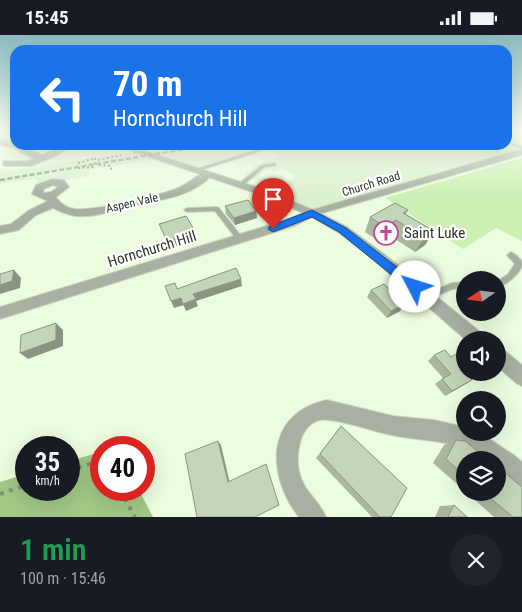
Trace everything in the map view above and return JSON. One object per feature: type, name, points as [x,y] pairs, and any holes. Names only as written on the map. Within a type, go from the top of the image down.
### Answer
[{"type":"street","points":[[29,152],[41,159]]},
{"type":"street","points":[[6,163],[28,164],[57,152]]},
{"type":"street","points":[[132,152],[208,174],[312,213],[342,230],[467,331]]},
{"type":"street","name":"Church Road","points":[[312,213],[520,152]]},
{"type":"street","name":"Aspen Vale","points":[[0,230],[15,227],[52,199],[61,208],[74,212],[89,213],[174,194],[193,185],[208,174]]},
{"type":"street","name":"Hornchurch Hill","points":[[0,313],[290,223],[312,213]]},
{"type":"street","points":[[506,363],[522,377]]},
{"type":"street","points":[[314,517],[300,501],[291,484],[286,452],[295,427],[304,418],[320,411],[328,411],[393,426],[434,430],[470,438],[507,462],[522,477]]},
{"type":"lane","points":[[196,171],[254,152]]},
{"type":"lane","points":[[240,185],[264,166],[274,165]]},
{"type":"lane","points":[[187,210],[217,209],[240,239]]},
{"type":"lane","points":[[506,279],[519,263],[511,255]]},
{"type":"lane","points":[[426,297],[456,286]]},
{"type":"path","points":[[98,160],[128,152]]},
{"type":"path","points":[[78,162],[95,158],[95,167],[78,169]]},
{"type":"path","points":[[99,165],[111,166],[111,172]]},
{"type":"path","points":[[0,494],[15,489]]},
{"type":"path","points":[[126,501],[135,517]]},
{"type":"shaded area","points":[[131,152],[259,152],[203,170],[166,158],[90,169],[88,176],[37,184],[37,178],[0,184],[0,172]]},
{"type":"shaded area","points":[[275,152],[488,152],[501,157],[313,211],[272,193],[296,176],[282,169],[274,172],[271,170],[265,171],[257,180],[243,176],[254,166],[279,155]]},
{"type":"shaded area","points":[[487,152],[512,152],[500,157]]},
{"type":"shaded area","points":[[522,158],[522,241],[496,228],[463,249],[385,198]]},
{"type":"shaded area","points":[[255,198],[277,206],[288,216],[282,220],[242,203]]},
{"type":"green space","points":[[90,455],[90,501],[145,501],[153,517],[0,517],[0,482],[15,477],[15,501],[80,501],[80,458]]},
{"type":"building","points":[[248,200],[256,211],[234,218],[225,206]]},
{"type":"building","points":[[395,203],[408,210],[403,213],[434,231],[424,238],[396,220],[385,227],[370,217]]},
{"type":"building","points":[[186,216],[195,231],[167,241],[159,224]]},
{"type":"building","points":[[236,268],[241,279],[193,294],[196,299],[183,304],[181,298],[171,301],[165,286],[175,283],[177,289]]},
{"type":"building","points":[[14,270],[12,281],[0,285],[0,274]]},
{"type":"building","points":[[384,284],[405,304],[391,311],[371,290]]},
{"type":"building","points":[[56,323],[56,340],[20,353],[21,335]]},
{"type":"building","points":[[445,350],[451,357],[456,354],[456,381],[470,381],[452,391],[442,379],[451,374],[434,355]]},
{"type":"building","points":[[341,426],[407,488],[391,517],[380,517],[320,454]]},
{"type":"building","points":[[456,440],[465,441],[477,451],[456,451],[456,468],[446,459]]},
{"type":"building","points":[[218,441],[228,482],[266,464],[279,505],[255,517],[197,517],[185,454]]},
{"type":"building","points":[[506,474],[522,487],[522,517],[513,517],[494,501],[506,501]]},
{"type":"building","points":[[454,505],[467,517],[448,517]]},
{"type":"railway","points":[[0,180],[165,152]]},
{"type":"place","name":"Saint Luke","points":[[386,233]]},
{"type":"route","points":[[273,229],[304,218],[312,213],[342,230],[415,287]]}]
